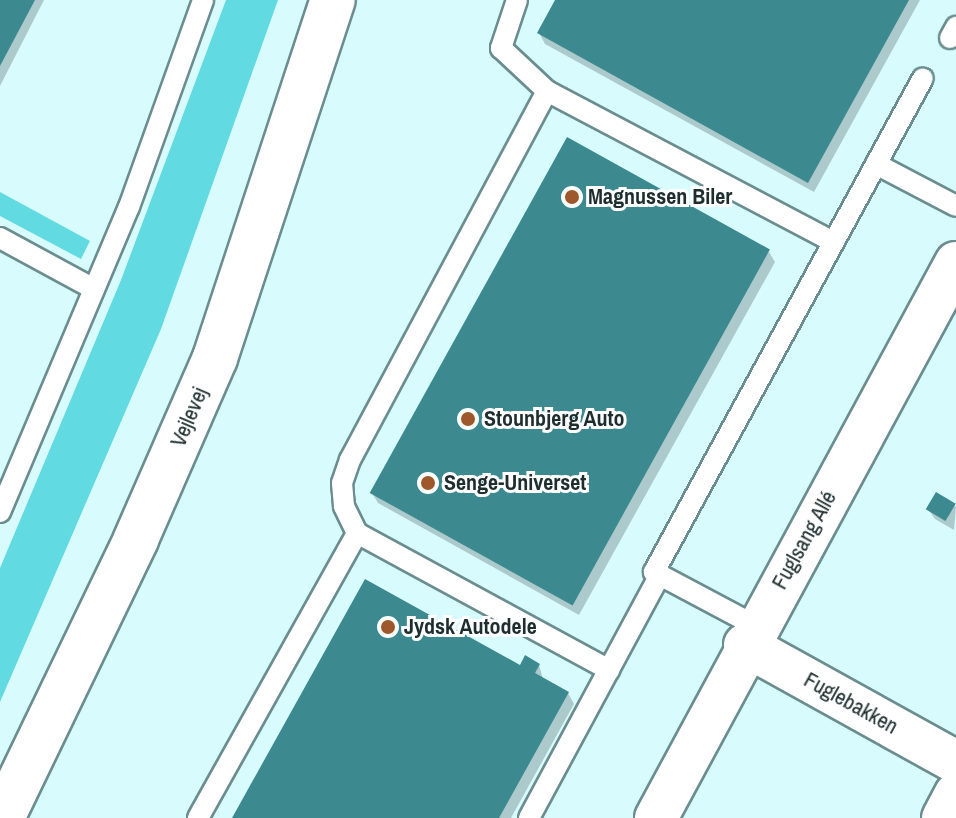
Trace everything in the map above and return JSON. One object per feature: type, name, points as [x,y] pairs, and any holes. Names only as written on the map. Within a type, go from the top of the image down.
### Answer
[{"type":"street","name":"Vejlevej","points":[[2,818],[136,539],[215,358],[333,0]]},
{"type":"street","name":"Fuglsang Allé","points":[[656,818],[751,636],[956,263]]},
{"type":"street","name":"Fuglebakken","points":[[751,636],[956,762]]},
{"type":"street","points":[[943,818],[956,794]]},
{"type":"lane","points":[[0,512],[129,207],[203,0]]},
{"type":"lane","points":[[517,0],[501,48],[547,91],[834,242]]},
{"type":"lane","points":[[751,636],[654,572],[923,78]]},
{"type":"lane","points":[[547,91],[350,460],[343,495],[357,533],[609,670]]},
{"type":"lane","points":[[876,164],[956,206]]},
{"type":"lane","points":[[0,238],[94,289]]},
{"type":"lane","points":[[198,818],[357,533]]},
{"type":"lane","points":[[533,817],[660,575]]},
{"type":"shaded area","points":[[226,0],[278,0],[161,329],[0,702],[0,568],[121,280]]},
{"type":"shaded area","points":[[0,192],[90,241],[81,259],[0,216]]},
{"type":"building","points":[[0,0],[35,0],[0,66]]},
{"type":"building","points":[[555,0],[909,0],[808,183],[537,33]]},
{"type":"building","points":[[567,137],[770,249],[573,605],[370,493]]},
{"type":"building","points":[[936,492],[956,504],[945,521],[926,509]]},
{"type":"building","points":[[365,579],[520,665],[525,655],[540,664],[535,673],[569,692],[499,818],[232,818]]},
{"type":"place","name":"Magnussen Biler","points":[[572,197]]},
{"type":"place","name":"Stounbjerg Auto","points":[[468,419]]},
{"type":"place","name":"Senge-Universet","points":[[428,483]]},
{"type":"place","name":"Jydsk Autodele","points":[[388,627]]}]
